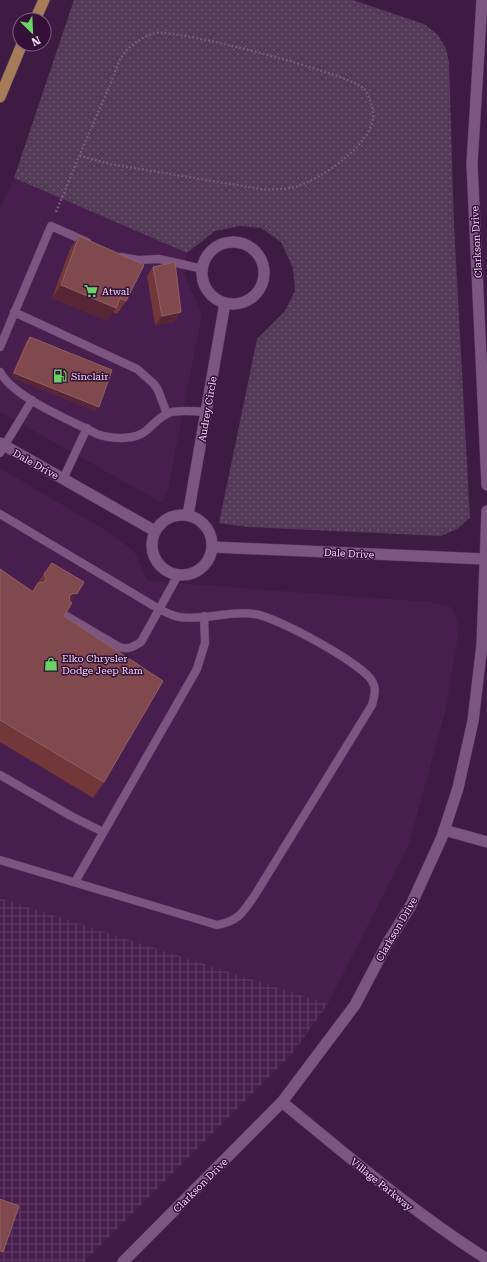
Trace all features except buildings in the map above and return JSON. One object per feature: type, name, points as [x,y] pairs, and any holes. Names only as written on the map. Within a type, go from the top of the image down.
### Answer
[{"type":"main road","points":[[36,12],[40,0]]},
{"type":"main road","points":[[37,12],[44,0]]},
{"type":"main road","points":[[0,97],[19,52]]},
{"type":"street","name":"Clarkson Drive","points":[[482,0],[472,164],[484,349],[487,485]]},
{"type":"street","points":[[232,242],[242,243],[252,248],[259,256],[264,266],[264,276],[261,286],[255,295],[246,301],[236,304],[225,303],[217,299],[208,290],[203,278],[203,268],[210,254],[222,244],[232,242]]},
{"type":"street","name":"Audrey Circle","points":[[188,515],[225,303]]},
{"type":"street","name":"Dale Drive","points":[[1,447],[63,479],[155,531]]},
{"type":"street","name":"Clarkson Drive","points":[[123,1262],[282,1102],[356,1004],[387,944],[412,905],[444,830],[458,788],[473,721],[482,645],[487,511]]},
{"type":"street","points":[[178,515],[188,515],[200,520],[209,530],[213,547],[211,557],[197,572],[188,575],[169,573],[161,567],[155,559],[152,550],[152,540],[155,531],[161,523],[178,515]]},
{"type":"street","name":"Dale Drive","points":[[213,547],[485,559]]},
{"type":"street","points":[[444,830],[487,842]]},
{"type":"street","name":"Village Parkway","points":[[282,1102],[394,1195],[446,1233],[487,1259]]},
{"type":"lane","points":[[0,347],[51,226],[97,246]]},
{"type":"lane","points":[[111,252],[124,258],[159,259],[203,268]]},
{"type":"lane","points":[[14,312],[137,369],[154,384],[158,390],[167,414]]},
{"type":"lane","points":[[0,372],[5,382],[32,400],[109,438],[123,439],[146,432],[160,418],[167,414],[188,411],[206,412]]},
{"type":"lane","points":[[1,447],[32,400]]},
{"type":"lane","points":[[63,479],[87,428]]},
{"type":"lane","points":[[0,514],[159,609],[178,617],[253,613],[268,617],[318,643],[361,669],[372,681],[375,691],[372,704],[242,915],[229,923],[217,925],[0,860]]},
{"type":"lane","points":[[63,614],[125,649],[141,642],[178,575]]},
{"type":"lane","points":[[74,882],[197,669],[204,643],[204,616]]},
{"type":"lane","points":[[0,775],[71,816],[103,832]]},
{"type":"path","points":[[51,226],[80,156],[122,57],[128,48],[138,41],[156,33],[170,33],[294,62],[354,83],[364,89],[374,113],[370,129],[356,148],[341,162],[313,179],[292,188],[267,190],[110,164],[80,156]]},
{"type":"shaded area","points":[[74,0],[353,0],[424,24],[437,34],[446,48],[449,62],[454,225],[470,518],[457,529],[441,536],[248,527],[219,523],[257,339],[285,311],[295,291],[293,268],[281,242],[261,228],[240,226],[215,231],[187,253],[14,178]]},
{"type":"shaded area","points":[[14,178],[187,253],[185,272],[188,284],[202,313],[168,490],[162,503],[0,412],[0,207]]},
{"type":"shaded area","points":[[0,468],[107,531],[134,551],[148,581],[430,602],[449,606],[455,613],[459,630],[446,709],[409,844],[328,1004],[0,898]]},
{"type":"shaded area","points":[[0,898],[328,1004],[292,1054],[84,1262],[0,1262]]},
{"type":"place","name":"Atwal","points":[[91,291]]},
{"type":"place","name":"Sinclair","points":[[60,376]]},
{"type":"place","name":"Elko Chrysler Dodge Jeep Ram","points":[[51,664]]}]
